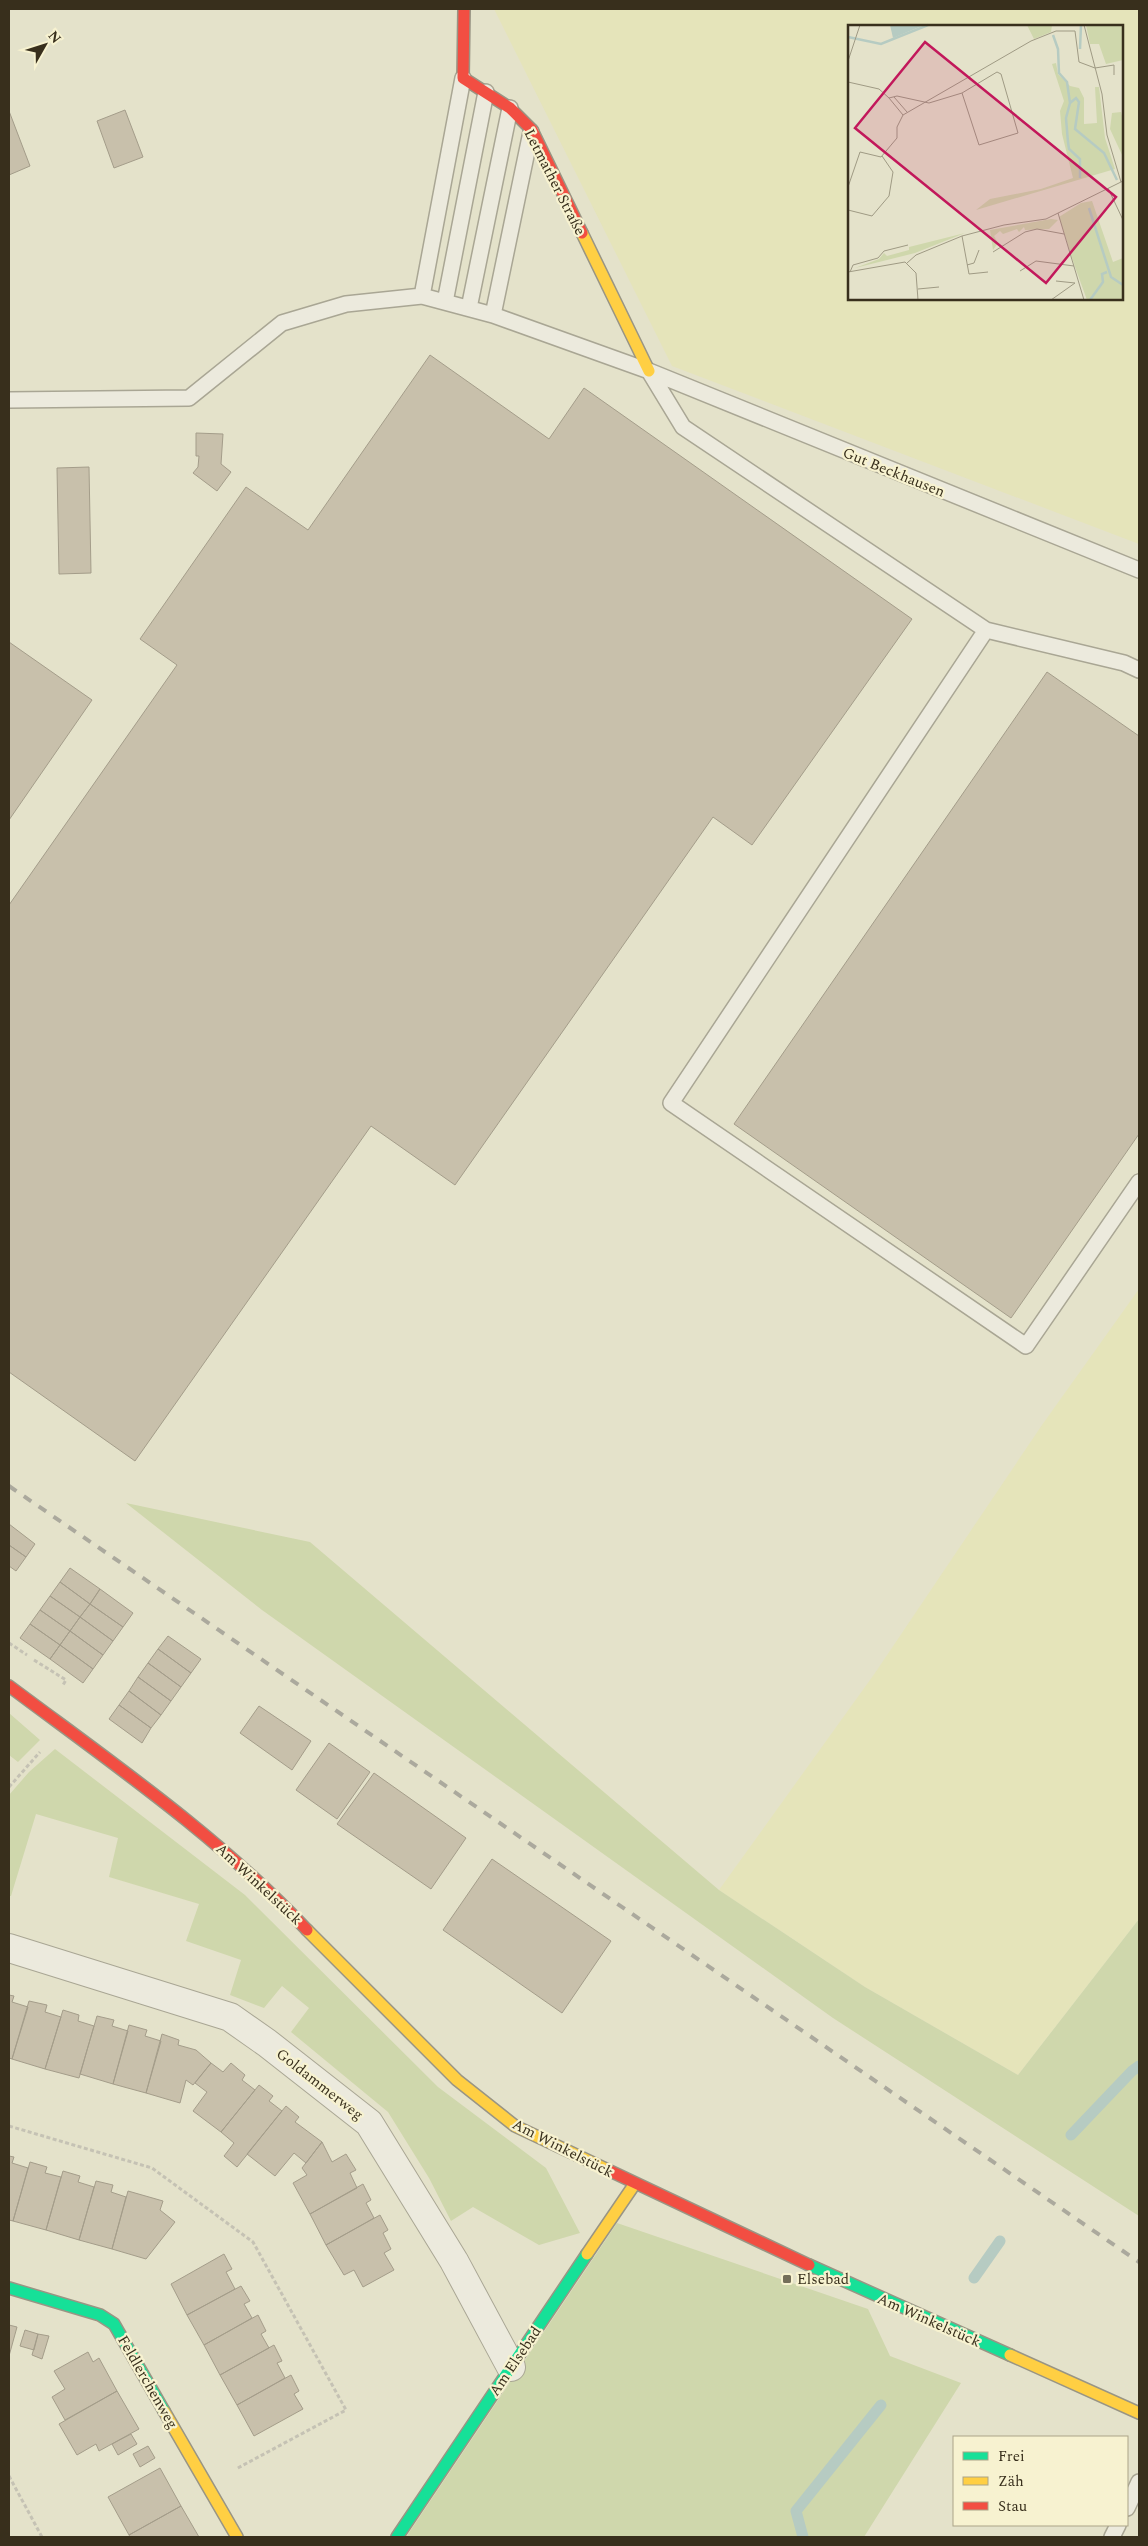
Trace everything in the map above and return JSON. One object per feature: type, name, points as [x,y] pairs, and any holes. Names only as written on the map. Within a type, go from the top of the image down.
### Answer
[{"type":"street","points":[[463,78],[464,9]]},
{"type":"street","name":"Letmather Straße","points":[[463,78],[510,108],[532,130],[649,371]]},
{"type":"street","name":"Am Winkelstück","points":[[9,1686],[192,1824],[273,1894],[352,1977],[457,2080],[515,2126],[634,2185],[797,2261],[1139,2413]]},
{"type":"street","name":"Goldammerweg","points":[[9,1948],[230,2017],[369,2123],[454,2261],[511,2367]]},
{"type":"street","name":"Am Elsebad","points":[[396,2537],[634,2185]]},
{"type":"street","name":"Feldlerchenweg","points":[[9,2288],[100,2315],[114,2324],[237,2537]]},
{"type":"lane","points":[[9,400],[189,398],[282,323],[346,304],[422,296],[463,78]]},
{"type":"lane","points":[[444,302],[486,92]]},
{"type":"lane","points":[[469,308],[510,108]]},
{"type":"lane","points":[[493,315],[532,130]]},
{"type":"lane","name":"Gut Beckhausen","points":[[422,296],[493,315],[649,371],[1139,570]]},
{"type":"lane","points":[[649,371],[682,427],[986,630],[1124,663],[1139,670]]},
{"type":"lane","points":[[986,630],[671,1103],[1026,1346],[1139,1182]]},
{"type":"lane","points":[[1128,2506],[1139,2482]]},
{"type":"path","points":[[9,1787],[25,1768]]},
{"type":"path","points":[[9,2126],[152,2168],[253,2242],[346,2410],[208,2485]]},
{"type":"path","points":[[9,2476],[42,2537]]},
{"type":"green space","points":[[494,9],[1139,9],[1139,544],[672,366]]},
{"type":"green space","points":[[1139,1289],[1139,1919],[1018,2075],[865,1987],[719,1890],[875,1673],[1042,1425]]},
{"type":"green space","points":[[126,1503],[310,1542],[719,1890],[865,1987],[1018,2075],[1139,1919],[1139,2216],[833,2018],[262,1610]]},
{"type":"green space","points":[[9,1713],[40,1740],[18,1762],[9,1755]]},
{"type":"green space","points":[[55,1749],[245,1895],[438,2087],[546,2168],[580,2233],[539,2245],[473,2207],[451,2221],[429,2178],[388,2112],[291,2032],[309,2008],[282,1986],[264,2008],[230,1995],[241,1960],[186,1941],[199,1904],[109,1877],[118,1838],[36,1814],[11,1896],[9,1896],[9,1795],[29,1772]]},
{"type":"green space","points":[[617,2223],[868,2309],[890,2356],[961,2383],[864,2537],[406,2537]]},
{"type":"building","points":[[125,110],[143,157],[114,168],[97,121]]},
{"type":"building","points":[[9,111],[30,166],[9,175]]},
{"type":"building","points":[[430,355],[549,439],[584,388],[912,619],[752,845],[713,817],[455,1185],[371,1126],[135,1461],[9,1372],[9,905],[177,665],[140,639],[246,487],[308,530]]},
{"type":"building","points":[[196,433],[223,434],[221,464],[231,472],[217,491],[193,473],[198,467],[199,456],[196,456]]},
{"type":"building","points":[[89,467],[91,573],[59,574],[57,468]]},
{"type":"building","points":[[9,642],[92,700],[9,820]]},
{"type":"building","points":[[1047,672],[1139,736],[1139,1134],[1011,1318],[734,1124]]},
{"type":"building","points":[[9,1524],[35,1544],[26,1557],[9,1545]]},
{"type":"building","points":[[9,1545],[26,1557],[16,1571],[9,1566]]},
{"type":"building","points":[[70,1568],[100,1589],[90,1604],[60,1582]]},
{"type":"building","points":[[60,1582],[90,1604],[80,1617],[50,1596]]},
{"type":"building","points":[[100,1589],[133,1613],[123,1627],[90,1604]]},
{"type":"building","points":[[50,1596],[80,1617],[70,1631],[40,1610]]},
{"type":"building","points":[[90,1604],[123,1627],[113,1641],[80,1617]]},
{"type":"building","points":[[40,1610],[70,1631],[60,1645],[30,1624]]},
{"type":"building","points":[[80,1617],[113,1641],[103,1655],[70,1631]]},
{"type":"building","points":[[30,1624],[60,1645],[50,1659],[20,1638]]},
{"type":"building","points":[[70,1631],[103,1655],[93,1669],[60,1645]]},
{"type":"building","points":[[168,1636],[201,1659],[191,1673],[158,1649]]},
{"type":"building","points":[[60,1645],[93,1669],[83,1683],[50,1659]]},
{"type":"building","points":[[158,1649],[191,1673],[181,1687],[148,1663]]},
{"type":"building","points":[[148,1663],[181,1687],[171,1701],[138,1677]]},
{"type":"building","points":[[138,1677],[171,1701],[161,1715],[129,1691]]},
{"type":"building","points":[[129,1691],[161,1715],[151,1728],[119,1705]]},
{"type":"building","points":[[119,1705],[151,1728],[142,1743],[109,1719]]},
{"type":"building","points":[[259,1706],[311,1741],[292,1770],[240,1733]]},
{"type":"building","points":[[329,1743],[370,1772],[337,1819],[296,1790]]},
{"type":"building","points":[[374,1773],[466,1838],[431,1889],[337,1824]]},
{"type":"building","points":[[492,1859],[611,1941],[562,2013],[443,1930]]},
{"type":"building","points":[[9,1995],[14,1996],[12,2002],[28,2007],[12,2059],[9,2058]]},
{"type":"building","points":[[29,2001],[47,2005],[45,2012],[61,2017],[45,2069],[12,2059]]},
{"type":"building","points":[[63,2010],[79,2015],[78,2021],[94,2026],[79,2078],[45,2069]]},
{"type":"building","points":[[97,2016],[114,2020],[112,2026],[128,2031],[113,2084],[80,2074]]},
{"type":"building","points":[[129,2025],[147,2030],[145,2036],[161,2041],[146,2093],[113,2084]]},
{"type":"building","points":[[162,2034],[179,2040],[178,2045],[196,2050],[211,2063],[193,2085],[186,2080],[180,2103],[146,2093]]},
{"type":"building","points":[[211,2063],[223,2072],[231,2063],[245,2075],[242,2080],[255,2090],[221,2132],[193,2111],[207,2092],[195,2083]]},
{"type":"building","points":[[259,2085],[273,2096],[269,2101],[282,2111],[237,2167],[224,2156],[234,2143],[221,2132]]},
{"type":"building","points":[[286,2106],[299,2117],[295,2122],[322,2142],[306,2163],[294,2153],[275,2176],[247,2154]]},
{"type":"building","points":[[322,2142],[332,2162],[346,2154],[356,2170],[350,2173],[357,2188],[310,2214],[293,2183],[307,2175],[302,2168]]},
{"type":"building","points":[[9,2156],[14,2157],[12,2163],[28,2168],[13,2221],[9,2220]]},
{"type":"building","points":[[30,2162],[47,2167],[45,2173],[61,2177],[46,2230],[13,2221]]},
{"type":"building","points":[[63,2171],[80,2176],[78,2182],[94,2187],[79,2240],[46,2230]]},
{"type":"building","points":[[96,2181],[113,2185],[111,2192],[126,2197],[112,2249],[79,2240]]},
{"type":"building","points":[[363,2184],[371,2200],[366,2203],[374,2218],[326,2245],[310,2214]]},
{"type":"building","points":[[128,2191],[163,2201],[160,2210],[175,2222],[146,2259],[112,2249]]},
{"type":"building","points":[[380,2215],[388,2230],[383,2233],[391,2249],[384,2253],[394,2270],[363,2287],[354,2270],[344,2275],[326,2245]]},
{"type":"building","points":[[224,2254],[232,2269],[226,2272],[235,2289],[187,2315],[171,2284]]},
{"type":"building","points":[[241,2286],[250,2301],[244,2304],[252,2318],[204,2345],[187,2315]]},
{"type":"building","points":[[258,2315],[266,2331],[261,2334],[269,2348],[220,2375],[204,2345]]},
{"type":"building","points":[[9,2325],[17,2327],[9,2356]]},
{"type":"building","points":[[25,2330],[38,2334],[34,2350],[20,2346]]},
{"type":"building","points":[[38,2334],[49,2336],[42,2359],[32,2355]]},
{"type":"building","points":[[274,2345],[282,2361],[277,2363],[285,2378],[237,2405],[220,2375]]},
{"type":"building","points":[[88,2352],[93,2362],[99,2358],[117,2391],[65,2420],[52,2397],[65,2389],[54,2371]]},
{"type":"building","points":[[291,2375],[299,2391],[294,2394],[303,2409],[254,2436],[237,2405]]},
{"type":"building","points":[[117,2391],[139,2429],[99,2451],[96,2444],[77,2455],[59,2424]]},
{"type":"building","points":[[131,2434],[137,2444],[118,2455],[112,2444]]},
{"type":"building","points":[[148,2446],[155,2458],[140,2467],[133,2454]]},
{"type":"building","points":[[160,2468],[181,2506],[129,2535],[108,2497]]},
{"type":"building","points":[[181,2506],[199,2537],[130,2537],[129,2535]]},
{"type":"waterway","points":[[1071,2135],[1139,2066]]},
{"type":"waterway","points":[[974,2278],[1000,2241]]},
{"type":"waterway","points":[[803,2537],[796,2511],[881,2405]]},
{"type":"railway","points":[[9,1486],[1139,2262]]},
{"type":"traffic: fast","points":[[397,2537],[587,2254]]},
{"type":"traffic: fast","points":[[809,2265],[1010,2355]]},
{"type":"traffic: fast","points":[[9,2288],[100,2315],[114,2324],[164,2411]]},
{"type":"traffic: slow","points":[[582,233],[649,371]]},
{"type":"traffic: slow","points":[[307,1930],[457,2080],[515,2126],[608,2170]]},
{"type":"traffic: slow","points":[[587,2254],[634,2185]]},
{"type":"traffic: slow","points":[[1010,2355],[1139,2413]]},
{"type":"traffic: slow","points":[[164,2411],[237,2537]]},
{"type":"traffic: jam","points":[[464,9],[463,78],[510,108],[532,130],[582,233]]},
{"type":"traffic: jam","points":[[9,1686],[125,1772],[201,1832],[273,1896],[307,1930]]},
{"type":"traffic: jam","points":[[608,2170],[809,2265]]},
{"type":"place","name":"Elsebad","points":[[787,2279]]}]
